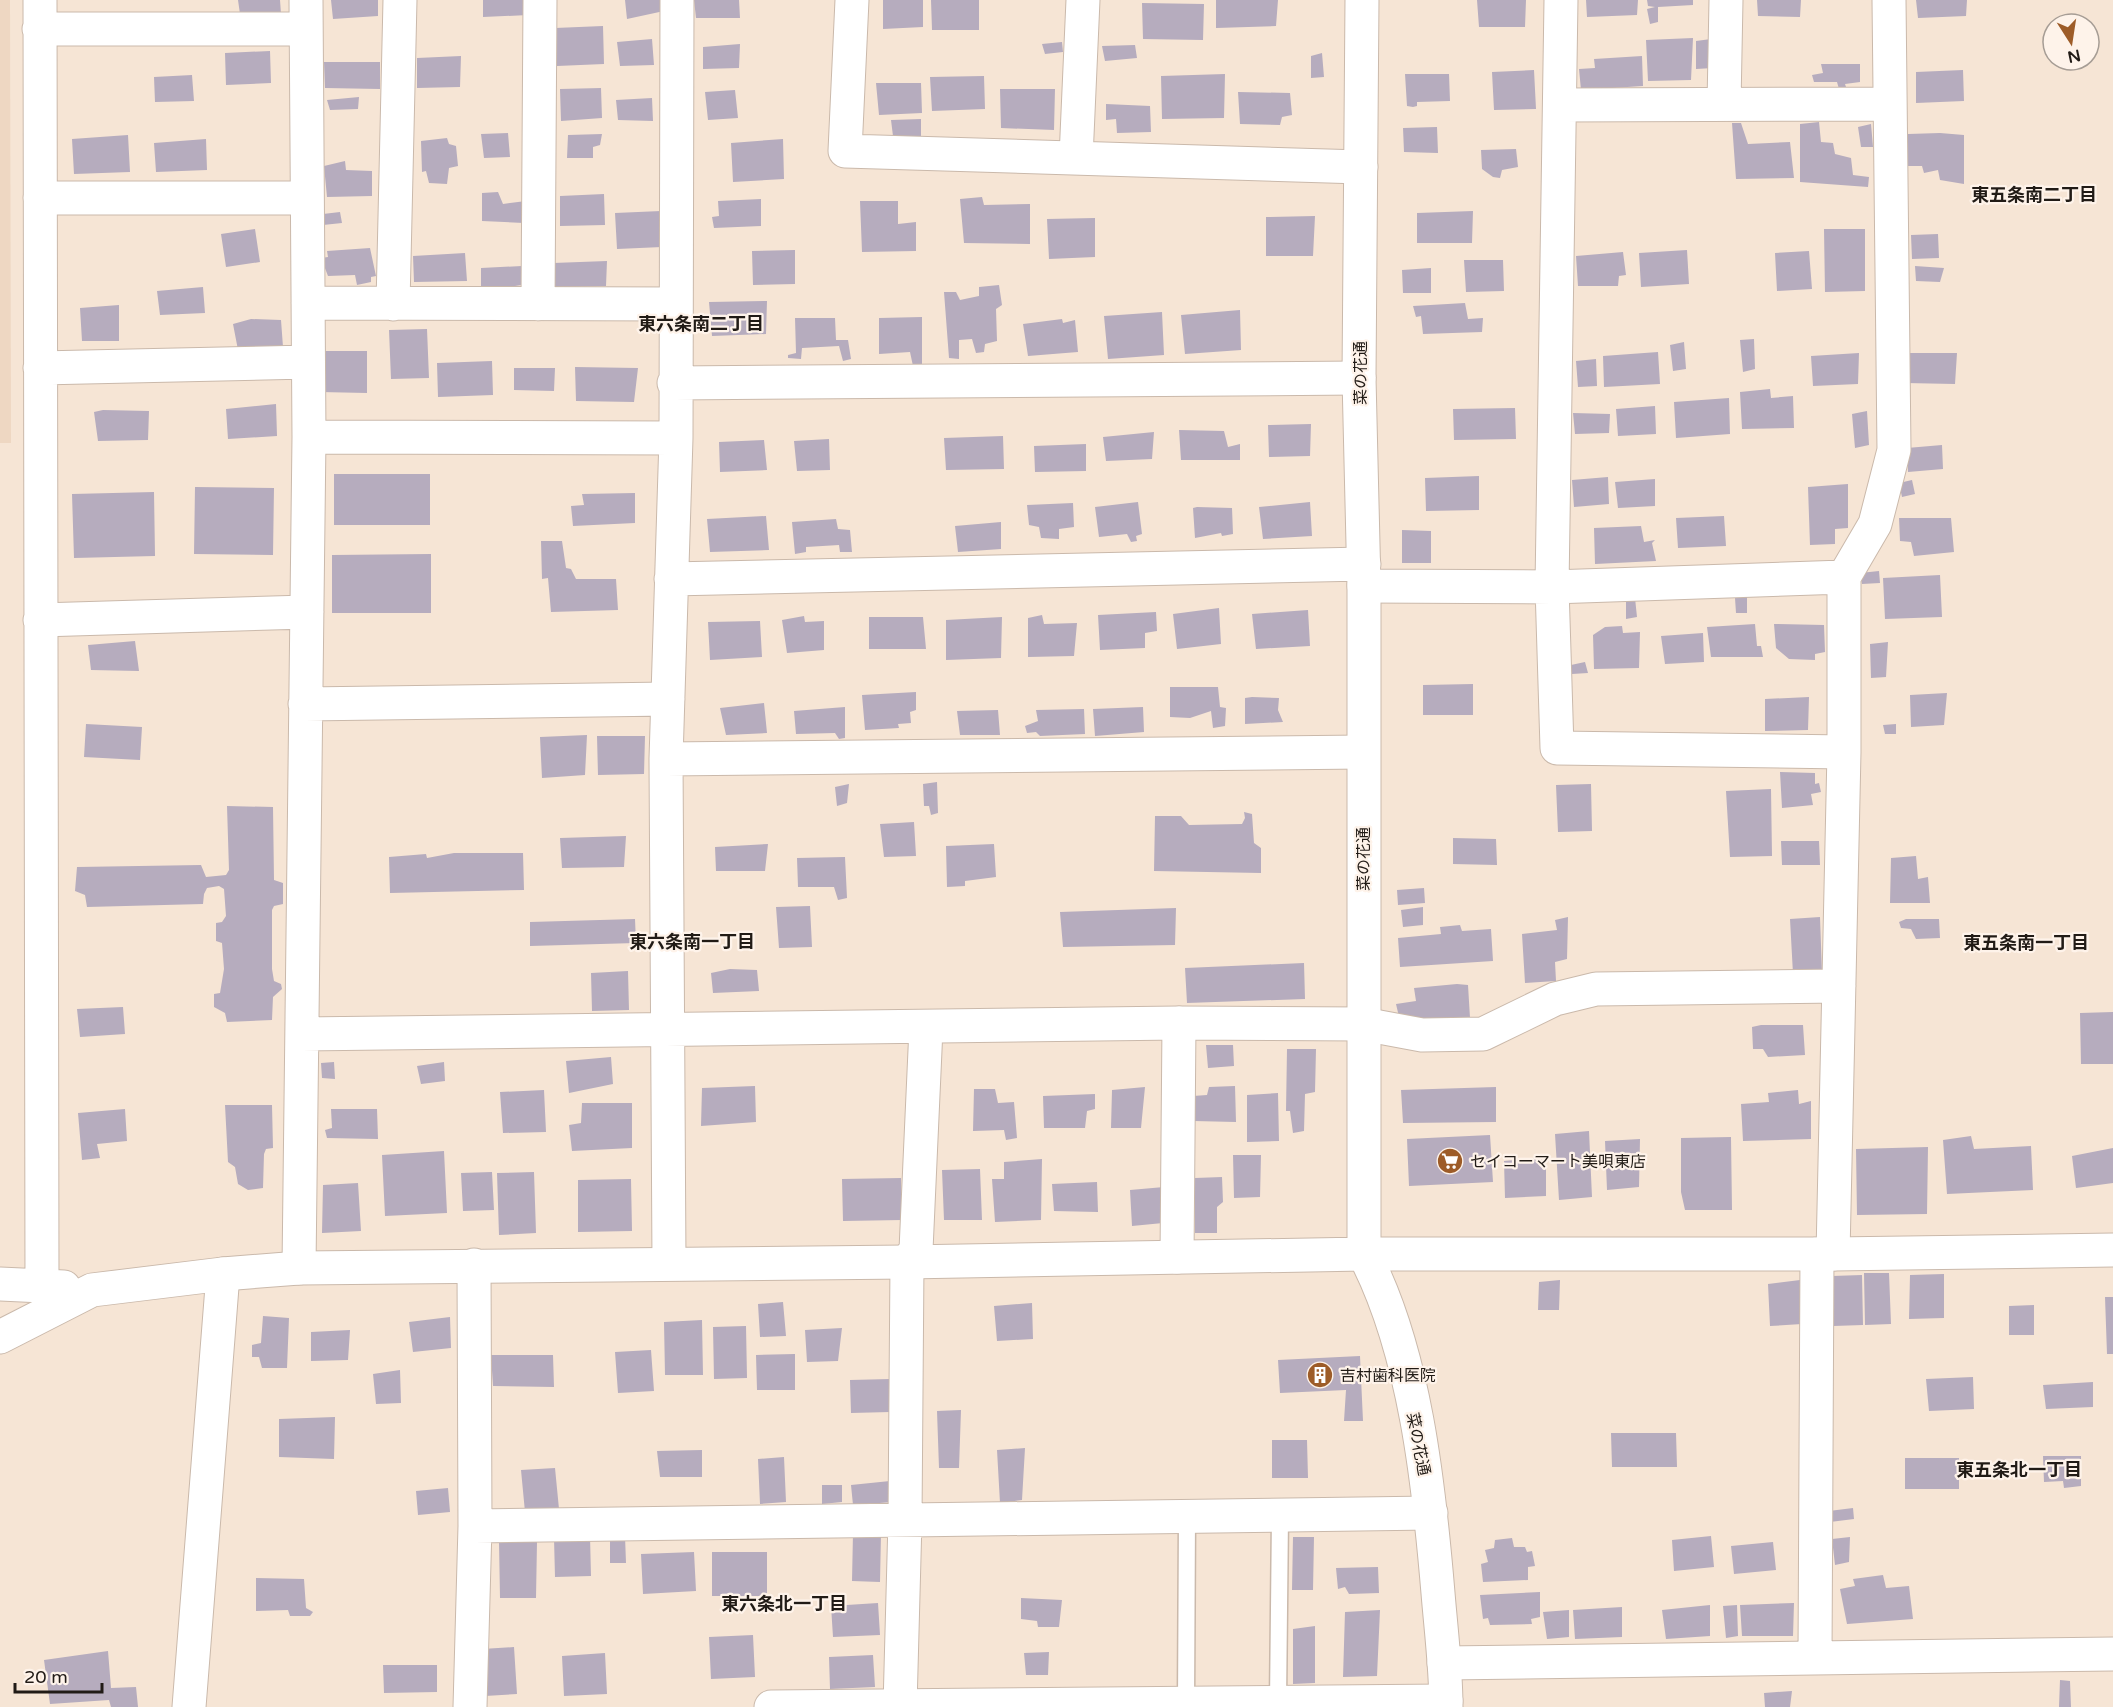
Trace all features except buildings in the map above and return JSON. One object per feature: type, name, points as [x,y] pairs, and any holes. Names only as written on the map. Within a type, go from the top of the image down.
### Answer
[{"type":"street","points":[[393,304],[400,0]]},
{"type":"street","points":[[538,304],[540,0]]},
{"type":"street","points":[[669,1263],[666,759],[676,438],[674,383],[677,0]]},
{"type":"street","points":[[852,0],[845,151],[1360,167]]},
{"type":"street","points":[[1076,158],[1083,0]]},
{"type":"street","name":"菜の花通","points":[[1362,0],[1359,378],[1364,575],[1364,1254],[1383,1290],[1421,1443],[1431,1513],[1446,1704]]},
{"type":"street","points":[[1562,0],[1552,587],[1557,748],[1844,752]]},
{"type":"street","points":[[1724,104],[1726,0]]},
{"type":"street","points":[[1815,1658],[1825,1254],[1839,986],[1844,752],[1844,577],[1875,524],[1894,450],[1889,0]]},
{"type":"street","points":[[42,1285],[39,14],[306,15],[309,437],[299,1268]]},
{"type":"street","points":[[1560,105],[1890,104]]},
{"type":"street","points":[[40,198],[307,198]]},
{"type":"street","points":[[308,303],[675,304]]},
{"type":"street","points":[[40,368],[308,362]]},
{"type":"street","points":[[674,383],[1359,378]]},
{"type":"street","points":[[309,437],[676,438]]},
{"type":"street","points":[[671,579],[1364,575],[1552,587],[1844,577]]},
{"type":"street","points":[[40,620],[307,612]]},
{"type":"street","points":[[305,704],[668,699]]},
{"type":"street","points":[[666,759],[1363,752]]},
{"type":"street","points":[[302,1034],[926,1028],[1179,1023],[1363,1024],[1422,1035],[1483,1034],[1555,999],[1596,989],[1839,986]]},
{"type":"street","points":[[1177,1257],[1179,1023]]},
{"type":"street","points":[[900,1706],[905,1520],[907,1262],[916,1250],[926,1028]]},
{"type":"street","points":[[0,1284],[92,1290],[223,1274],[299,1268],[474,1265],[907,1262],[1364,1254],[1825,1254],[2113,1250]]},
{"type":"street","points":[[470,1707],[475,1526],[474,1265]]},
{"type":"street","points":[[189,1707],[223,1274]]},
{"type":"street","points":[[0,1337],[92,1290]]},
{"type":"street","points":[[475,1526],[1431,1513]]},
{"type":"street","points":[[1444,1663],[2113,1654]]},
{"type":"street","points":[[771,1707],[1278,1702],[1446,1704]]},
{"type":"lane","points":[[1278,1702],[1280,1515]]},
{"type":"lane","points":[[1186,1703],[1187,1517]]},
{"type":"shaded area","points":[[0,0],[10,0],[11,443],[0,443]]},
{"type":"place","name":"セイコーマート美唄東店","points":[[1450,1161]]},
{"type":"place","name":"吉村歯科医院","points":[[1320,1375]]},
{"type":"district","name":"東五条南二丁目","points":[[2034,195]]},
{"type":"district","name":"東六条南二丁目","points":[[701,324]]},
{"type":"district","name":"東六条南一丁目","points":[[692,942]]},
{"type":"district","name":"東五条南一丁目","points":[[2026,943]]},
{"type":"district","name":"東五条北一丁目","points":[[2019,1470]]},
{"type":"district","name":"東六条北一丁目","points":[[784,1604]]}]
